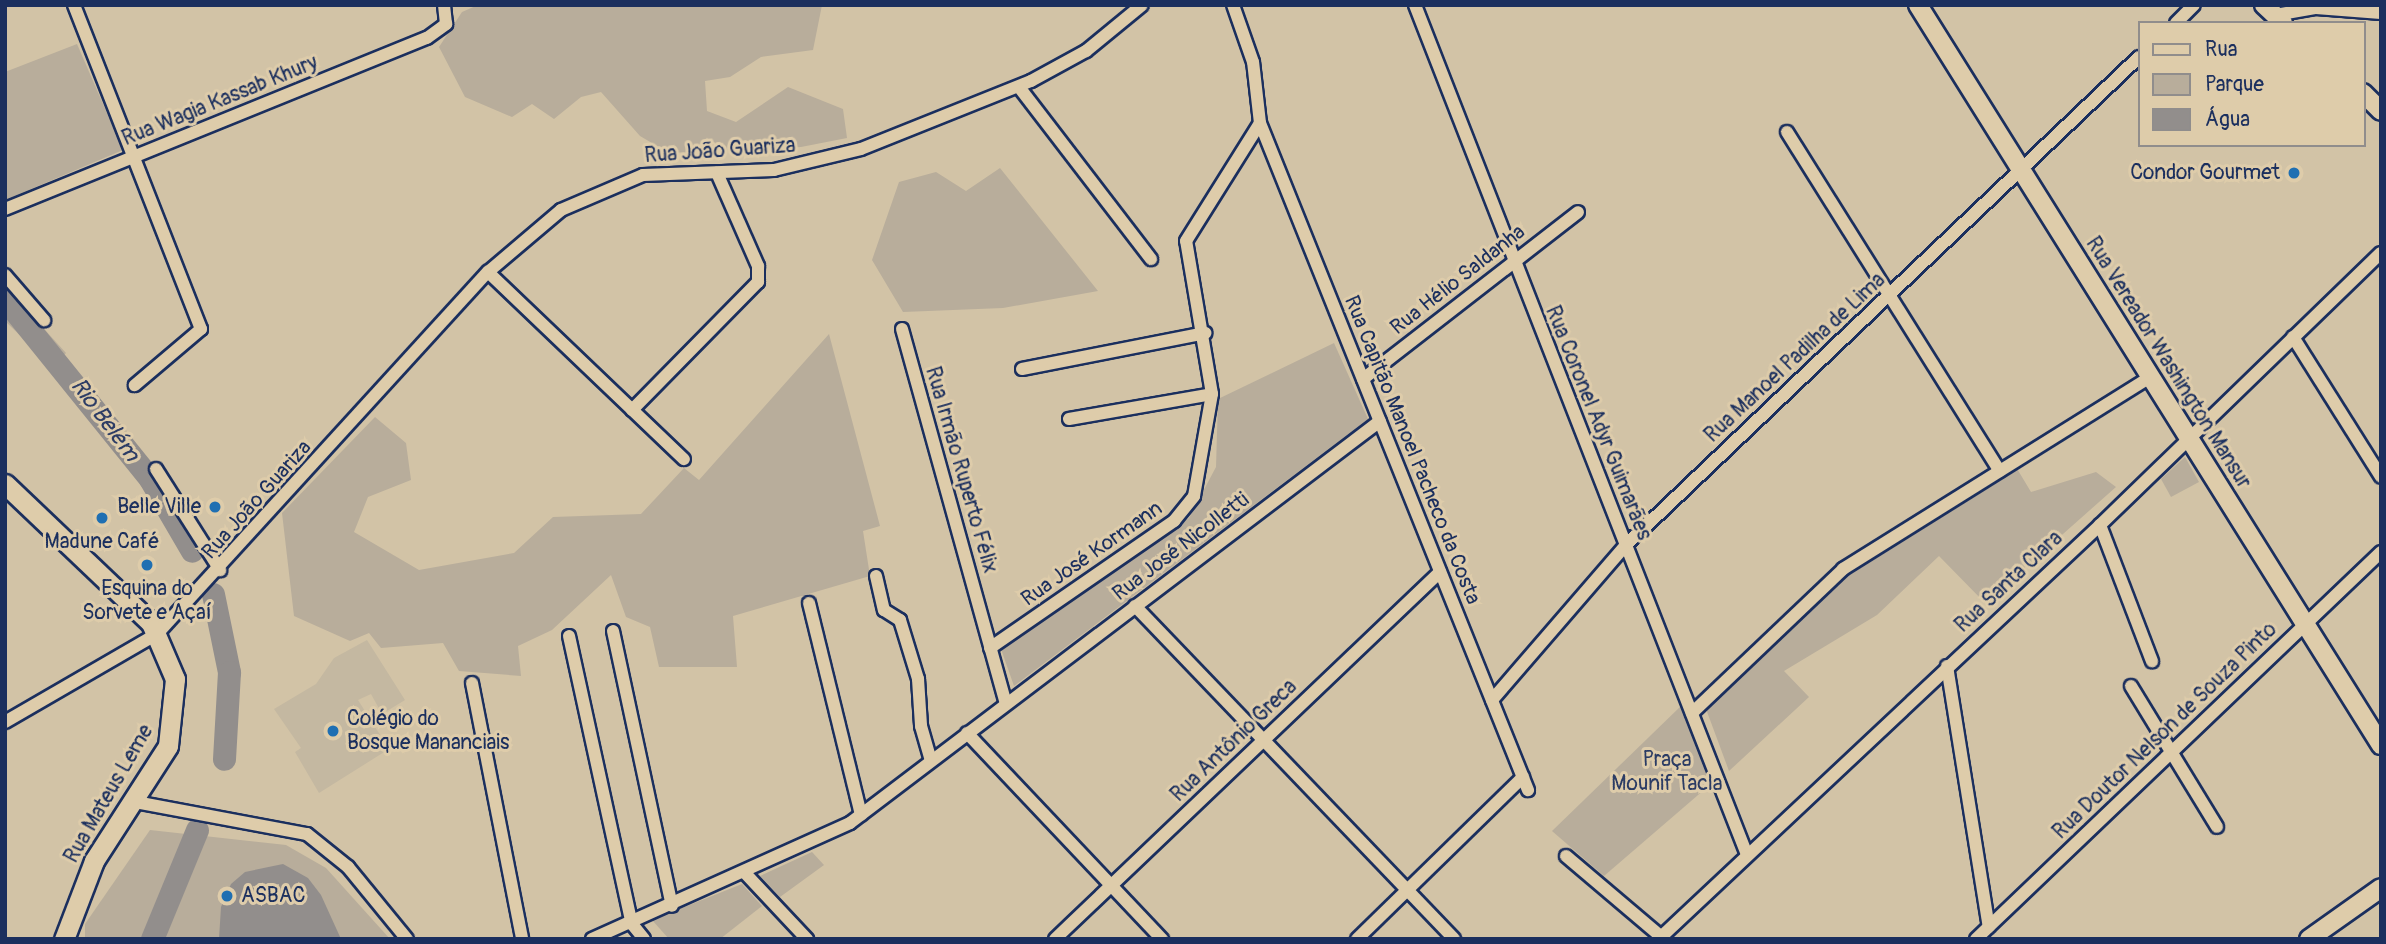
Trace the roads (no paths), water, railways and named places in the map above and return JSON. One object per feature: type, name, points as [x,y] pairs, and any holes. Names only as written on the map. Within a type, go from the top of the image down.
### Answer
[{"type":"main road","name":"Rua Vereador Washington Mansur","points":[[1918,5],[2305,624],[2378,736]]},
{"type":"main road","points":[[2365,95],[2381,111]]},
{"type":"main road","name":"Rua Mateus Leme","points":[[5,484],[158,634],[175,679],[173,730],[160,759],[130,801],[94,861],[64,939]]},
{"type":"main road","points":[[2309,939],[2381,888]]},
{"type":"street","points":[[74,5],[201,329],[135,385]]},
{"type":"street","name":"Rua Wagia Kassab Khury","points":[[5,209],[427,38],[446,24],[444,5]]},
{"type":"street","name":"Rua João Guariza","points":[[5,722],[158,634],[220,570],[488,272],[542,223],[599,190],[643,174],[774,170],[833,158],[1019,87],[1086,51],[1142,5]]},
{"type":"street","points":[[1233,5],[1253,62],[1260,123]]},
{"type":"street","name":"Rua Coronel Adyr Guimarães","points":[[1415,5],[1747,855]]},
{"type":"street","points":[[2178,21],[2194,5]]},
{"type":"street","points":[[2274,14],[2344,7],[2381,13]]},
{"type":"street","name":"Rua Manoel Padilha de Lima","points":[[1492,700],[1626,545],[2138,58]]},
{"type":"street","points":[[1019,87],[1151,259]]},
{"type":"street","name":"Rua José Kormann","points":[[990,648],[1183,514],[1200,475],[1212,394],[1205,333],[1186,241],[1260,123]]},
{"type":"street","name":"Rua Capitão Manoel Pacheco da Costa","points":[[1260,123],[1528,790]]},
{"type":"street","points":[[1787,132],[2000,471]]},
{"type":"street","points":[[632,410],[758,282],[758,266],[717,173]]},
{"type":"street","name":"Rua Hélio Saldanha","points":[[1363,379],[1578,212]]},
{"type":"street","name":"Rua Santa Clara","points":[[1663,938],[1747,855],[2100,525],[2381,253]]},
{"type":"street","points":[[488,272],[684,460]]},
{"type":"street","points":[[5,275],[44,320]]},
{"type":"street","name":"Rua Irmão Ruperto Félix","points":[[902,329],[1006,703]]},
{"type":"street","points":[[1022,369],[1205,333]]},
{"type":"street","points":[[2293,337],[2381,477]]},
{"type":"street","points":[[1692,713],[1843,569],[2150,377]]},
{"type":"street","points":[[1069,419],[1212,394]]},
{"type":"street","name":"Rua José Nicolletti","points":[[1006,703],[1380,421]]},
{"type":"street","points":[[156,469],[220,570]]},
{"type":"street","points":[[2100,525],[2152,661]]},
{"type":"street","name":"Rua Doutor Nelson de Souza Pinto","points":[[1976,939],[2381,551]]},
{"type":"street","name":"Rua Antônio Greca","points":[[1055,939],[1440,572]]},
{"type":"street","points":[[876,576],[884,610],[900,620],[918,679],[921,726],[931,761]]},
{"type":"street","points":[[809,604],[861,815]]},
{"type":"street","points":[[1135,606],[1454,939]]},
{"type":"street","points":[[613,631],[672,906]]},
{"type":"street","points":[[569,636],[632,924],[644,939]]},
{"type":"street","points":[[1947,666],[1989,927]]},
{"type":"street","points":[[472,683],[522,939]]},
{"type":"street","points":[[2131,686],[2217,827]]},
{"type":"street","points":[[592,939],[745,873],[861,815],[1006,703]]},
{"type":"street","points":[[967,733],[1162,939]]},
{"type":"street","points":[[1357,939],[1523,777]]},
{"type":"street","points":[[130,801],[307,834],[348,867],[407,939]]},
{"type":"street","points":[[1566,856],[1663,938]]},
{"type":"street","points":[[745,873],[807,939]]},
{"type":"water","points":[[283,864],[308,878],[321,895],[341,939],[219,939],[221,907],[231,884],[245,872]]},
{"type":"waterway","name":"Rio Belém","points":[[5,299],[150,479],[192,551]]},
{"type":"waterway","name":"Rio Belém","points":[[213,594],[229,672],[224,759]]},
{"type":"waterway","name":"Rio Belém","points":[[152,939],[197,830]]},
{"type":"place","name":"Condor Gourmet","points":[[2294,173]]},
{"type":"place","name":"Belle Ville","points":[[215,507]]},
{"type":"place","name":"Madune Café","points":[[102,518]]},
{"type":"place","name":"Esquina do Sorvete e Açaí","points":[[147,565]]},
{"type":"place","name":"Colégio do Bosque Mananciais","points":[[333,731]]},
{"type":"place","name":"ASBAC","points":[[227,896]]},
{"type":"park label","name":"Praça Mounif Tacla","points":[[1667,772]]}]
